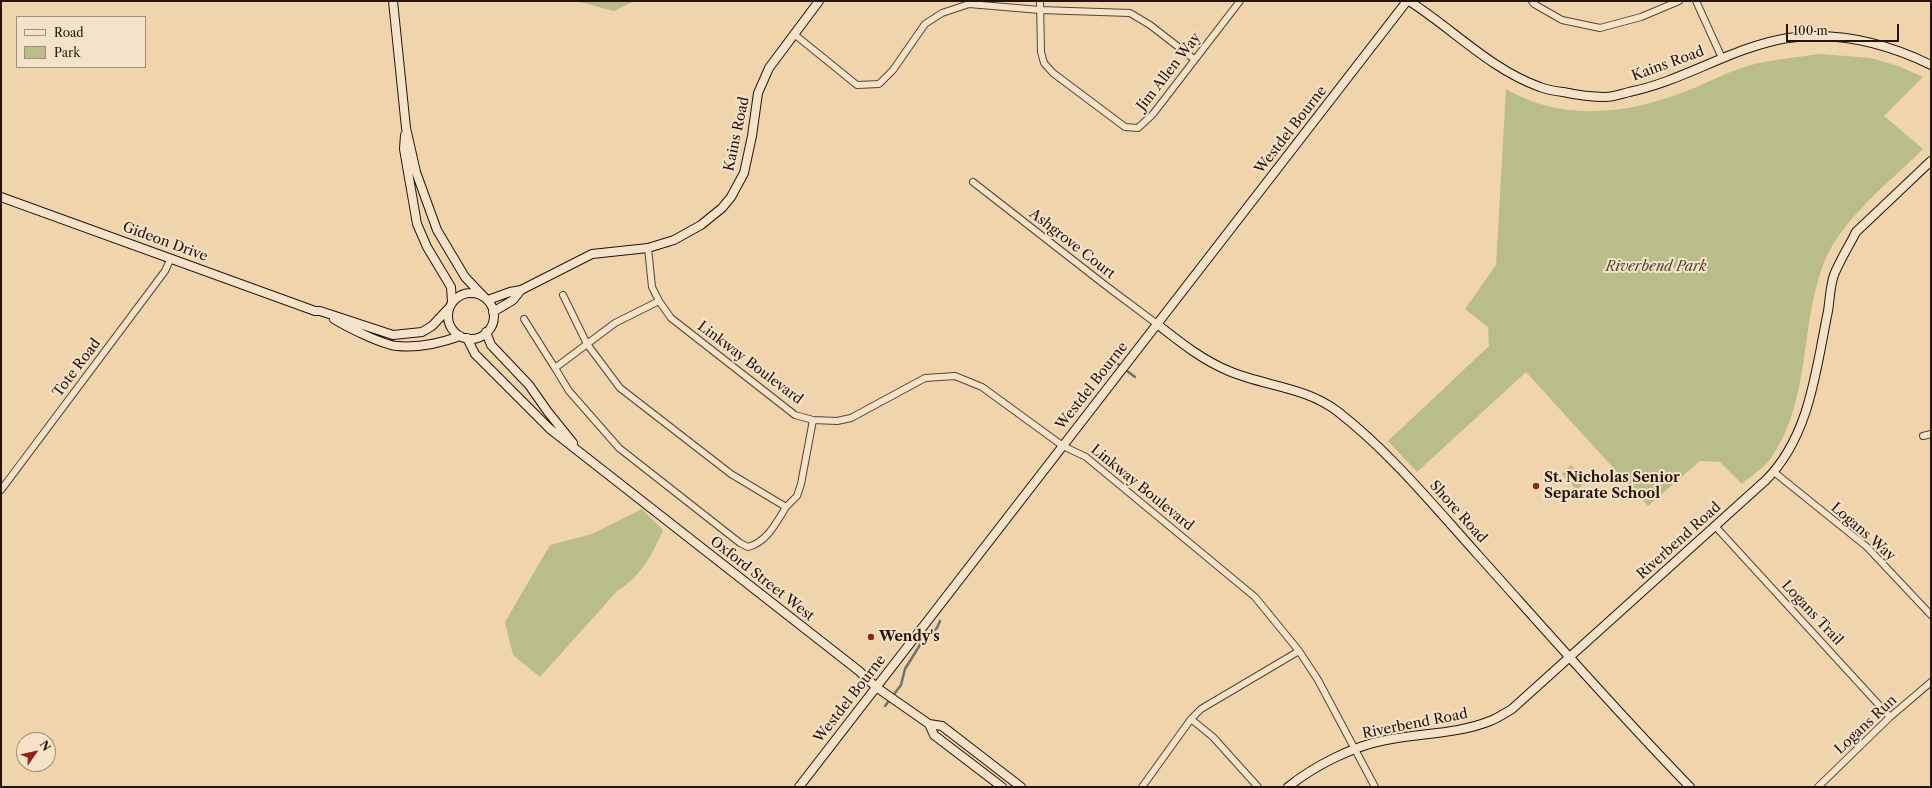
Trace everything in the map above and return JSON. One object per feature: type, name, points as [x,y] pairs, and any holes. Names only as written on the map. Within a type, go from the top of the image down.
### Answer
[{"type":"street","points":[[393,1],[406,128],[416,172],[437,230],[465,277],[486,299],[493,312],[492,323],[486,332],[474,338],[464,337],[451,327],[448,315],[451,305],[451,287],[426,247],[417,224],[404,148],[406,128]]},
{"type":"street","name":"Kains Road","points":[[486,299],[521,290],[592,254],[648,248],[674,240],[701,225],[722,208],[731,197],[744,173],[752,136],[758,93],[769,68],[819,1]]},
{"type":"street","name":"Jim Allen Way","points":[[1040,1],[1041,52],[1044,63],[1053,73],[1125,127],[1138,128],[1153,114],[1240,1]]},
{"type":"street","name":"Kains Road","points":[[1408,1],[1508,74],[1541,88],[1579,96],[1606,97],[1649,88],[1745,49],[1787,38],[1842,36],[1891,47],[1931,65]]},
{"type":"street","name":"Westdel Bourne","points":[[799,787],[1408,1]]},
{"type":"street","points":[[1532,1],[1534,4],[1562,20],[1600,28],[1641,17],[1679,1]]},
{"type":"street","points":[[1696,1],[1722,58]]},
{"type":"street","points":[[794,34],[857,85],[879,84],[893,70],[925,24],[942,12],[969,4],[1040,10],[1130,13],[1150,25],[1194,59]]},
{"type":"street","name":"Riverbend Road","points":[[1288,787],[1327,762],[1356,749],[1385,740],[1459,729],[1490,721],[1512,709],[1774,472],[1793,442],[1807,410],[1828,309],[1833,276],[1856,232],[1931,161]]},
{"type":"street","name":"Ashgrove Court","points":[[973,182],[1157,324]]},
{"type":"street","name":"Gideon Drive","points":[[1,197],[315,311],[320,311],[393,336],[422,332],[432,326],[451,305]]},
{"type":"street","name":"Linkway Boulevard","points":[[648,248],[652,286],[659,301],[671,318],[795,414],[813,420],[837,421],[850,418],[926,378],[955,376],[982,387],[1063,446],[1086,457],[1256,597],[1299,651],[1318,680],[1356,749],[1368,777],[1375,787]]},
{"type":"street","name":"Tote Road","points":[[1,490],[165,270],[171,258]]},
{"type":"street","name":"Kains Road","points":[[493,312],[513,300],[521,290]]},
{"type":"street","points":[[451,305],[457,297],[471,293],[486,299]]},
{"type":"street","points":[[563,295],[586,344],[620,388],[732,474],[786,507]]},
{"type":"street","points":[[555,368],[615,323],[659,301]]},
{"type":"street","name":"Gideon Drive","points":[[320,311],[350,328],[396,346],[426,345],[464,337]]},
{"type":"street","points":[[524,319],[569,391],[619,448],[740,543],[748,547],[756,545],[763,540],[786,507],[797,496],[801,484],[813,420]]},
{"type":"street","name":"Shore Road","points":[[1157,324],[1194,353],[1229,371],[1268,384],[1306,393],[1335,409],[1387,453],[1570,657],[1690,787]]},
{"type":"street","name":"Oxford Street West","points":[[486,332],[491,345],[529,385],[548,412],[581,453]]},
{"type":"street","name":"Oxford Street West","points":[[464,337],[475,354],[511,392],[550,429],[859,671],[876,687],[929,724],[942,726],[1021,787]]},
{"type":"street","points":[[1923,436],[1931,434]]},
{"type":"street","name":"Logans Way","points":[[1774,472],[1867,547],[1931,615]]},
{"type":"street","name":"Logans Trail","points":[[1715,526],[1890,717]]},
{"type":"street","points":[[1142,787],[1191,719],[1201,708],[1299,651]]},
{"type":"street","name":"Logans Run","points":[[1818,787],[1890,717],[1931,682]]},
{"type":"street","points":[[1191,719],[1213,737],[1258,787]]},
{"type":"street","name":"Oxford Street West","points":[[929,724],[934,735],[1002,787]]},
{"type":"green space","points":[[576,1],[635,1],[614,11]]},
{"type":"green space","name":"Riverbend Park","points":[[1820,54],[1871,58],[1898,66],[1923,77],[1884,116],[1923,149],[1855,215],[1833,244],[1825,260],[1817,284],[1811,310],[1804,361],[1793,411],[1784,435],[1771,458],[1765,465],[1742,484],[1720,462],[1700,461],[1648,506],[1526,372],[1417,472],[1388,441],[1489,346],[1488,327],[1465,309],[1496,265],[1506,89],[1527,100],[1549,106],[1572,110],[1595,111],[1618,109],[1663,100],[1755,64],[1779,59]]},
{"type":"green space","points":[[1571,465],[1586,481],[1577,490],[1562,474]]},
{"type":"green space","points":[[642,509],[663,530],[650,556],[640,571],[626,585],[618,590],[540,677],[513,655],[505,622],[550,545],[592,534]]},
{"type":"waterway","points":[[1114,361],[1135,377]]},
{"type":"waterway","points":[[885,706],[901,685],[905,669],[923,640],[937,628],[940,621]]},
{"type":"place","name":"St. Nicholas Senior Separate School","points":[[1536,486]]},
{"type":"place","name":"Wendy's","points":[[871,637]]}]
